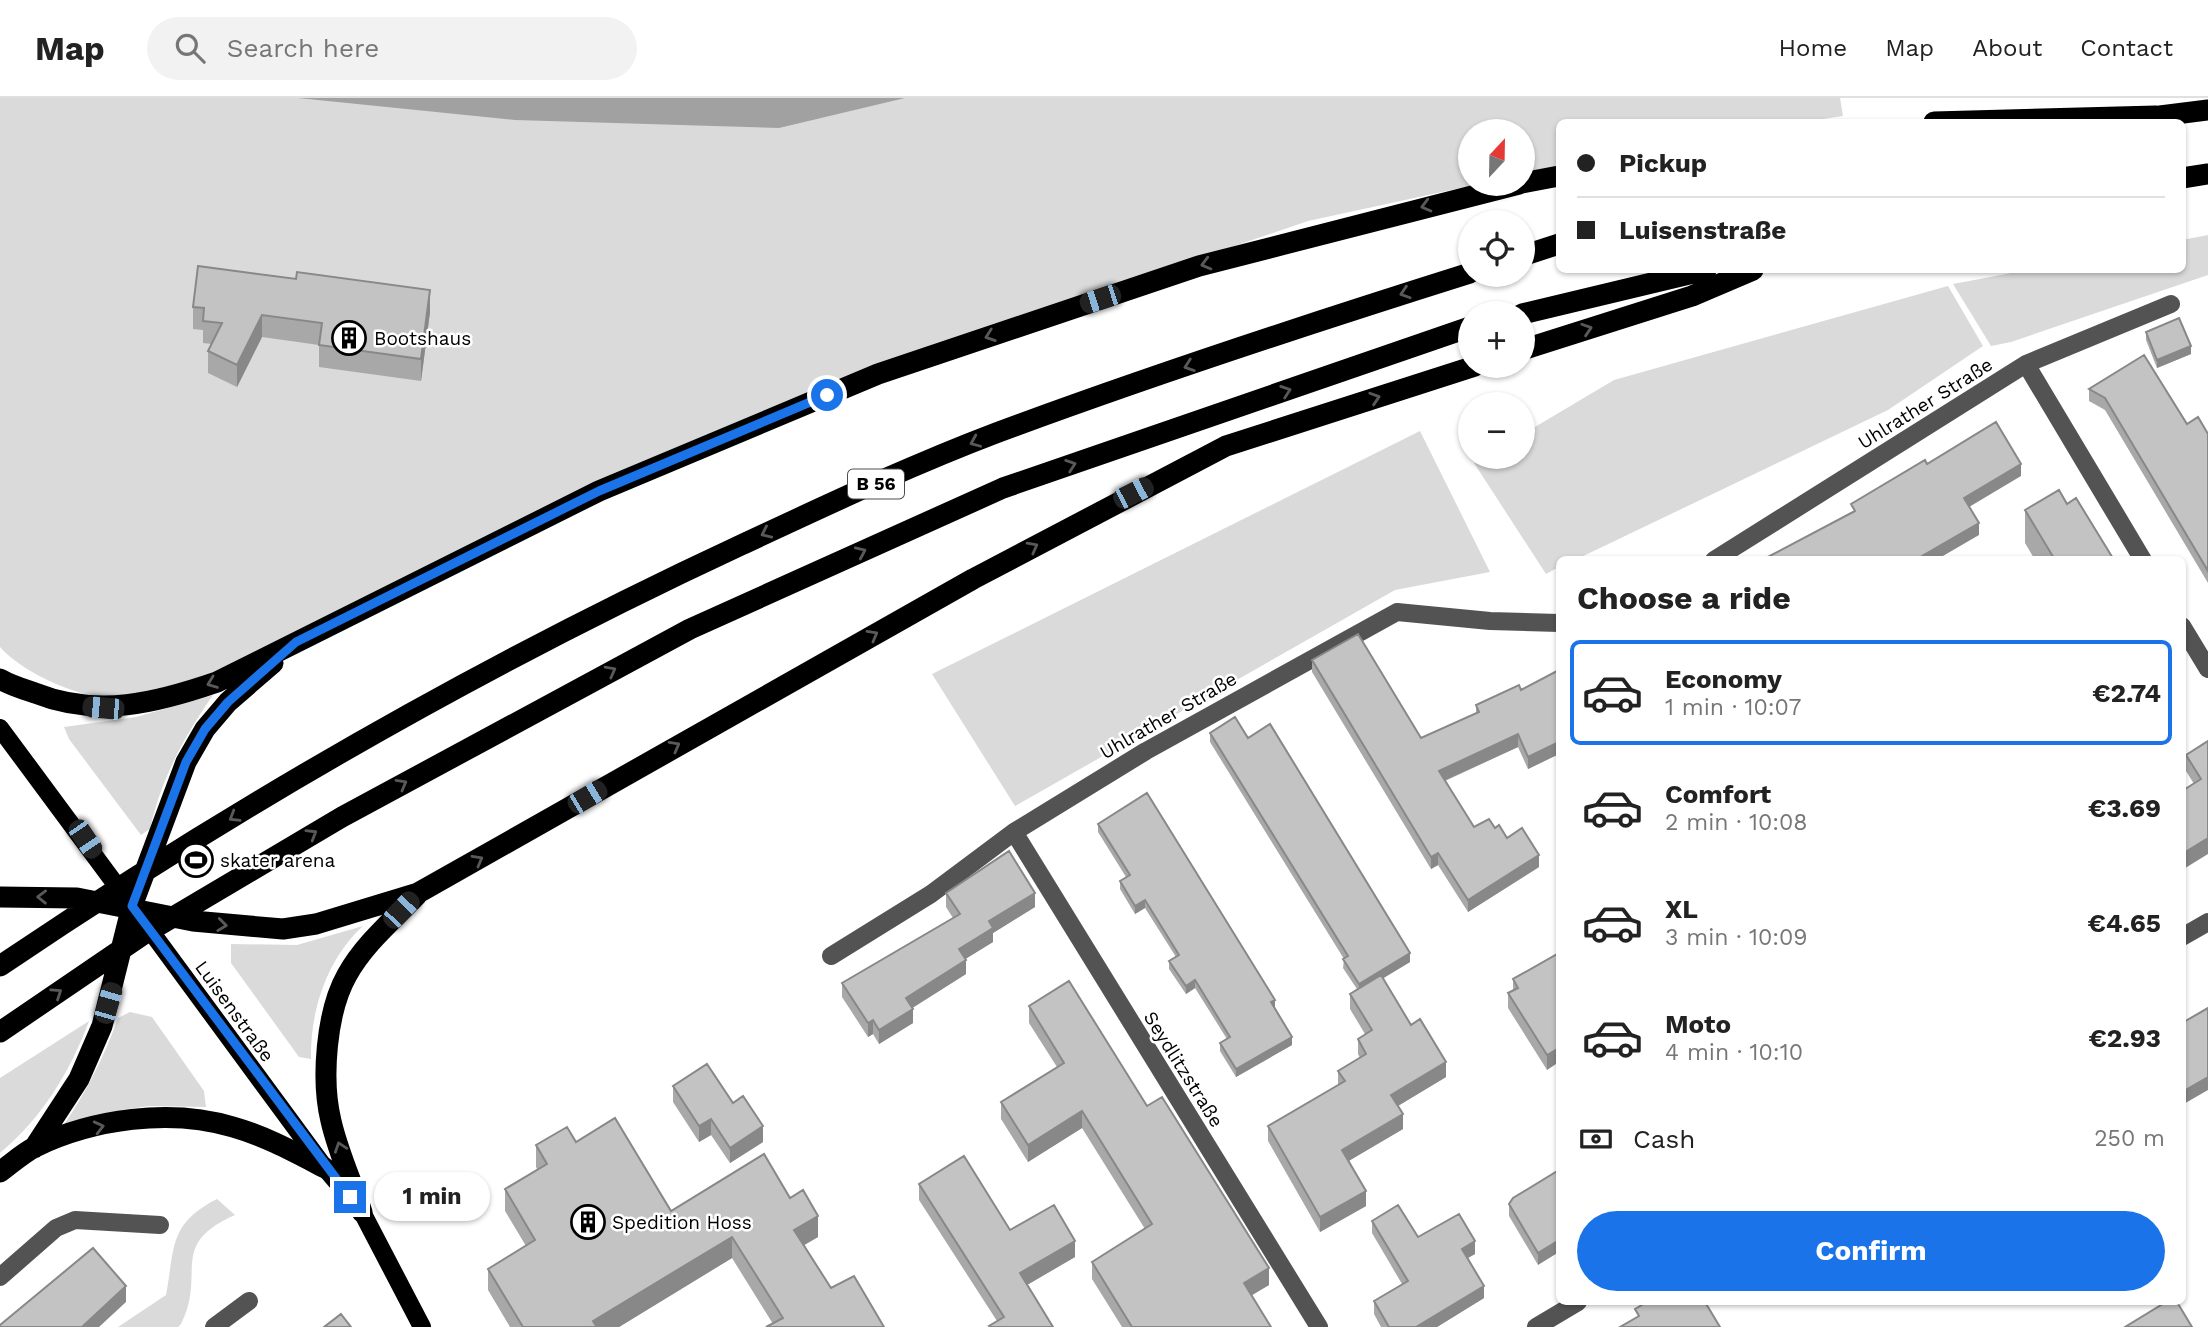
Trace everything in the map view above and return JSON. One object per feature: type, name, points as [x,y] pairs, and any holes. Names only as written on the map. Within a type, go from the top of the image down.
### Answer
[{"type":"highway","points":[[2140,119],[2208,110]]},
{"type":"highway","points":[[2045,119],[2156,116]]},
{"type":"highway","points":[[2186,177],[2208,174]]},
{"type":"highway","points":[[1535,180],[1556,177]]},
{"type":"highway","points":[[0,679],[61,704],[103,708],[164,700],[217,681],[599,491],[878,374],[1199,266],[1471,196]]},
{"type":"highway","points":[[1535,252],[1556,245]]},
{"type":"highway","points":[[1535,311],[1693,273]]},
{"type":"highway","points":[[1535,346],[1692,296],[1746,273]]},
{"type":"highway","name":"B 56","points":[[0,967],[122,883],[314,769],[493,666],[658,583],[838,500],[994,434],[1298,327],[1458,277]]},
{"type":"highway","points":[[0,1032],[141,936],[342,817],[690,629],[1003,488],[1458,331]]},
{"type":"highway","points":[[0,897],[77,898],[132,906],[193,921],[283,929],[316,924],[418,893],[973,579],[1226,446],[1458,371]]},
{"type":"highway","points":[[34,1148],[79,1080],[102,1026],[132,906],[186,762],[205,729],[228,702],[296,642]]},
{"type":"highway","points":[[362,1212],[330,1119],[326,1053],[334,1013],[346,976],[368,945],[418,893]]},
{"type":"highway","points":[[0,1172],[34,1148],[98,1126],[140,1119],[192,1118],[233,1127],[326,1168]]},
{"type":"main road","name":"Luisenstraße","points":[[0,728],[85,839],[326,1168],[362,1212],[422,1327]]},
{"type":"street","name":"Uhlrather Straße","points":[[1720,556],[2026,364],[2171,304]]},
{"type":"street","points":[[2026,364],[2141,556]]},
{"type":"street","name":"Uhlrather Straße","points":[[831,956],[931,894],[1014,832],[1146,751],[1397,612],[1490,621],[1556,623]]},
{"type":"street","points":[[2186,633],[2208,669]]},
{"type":"street","name":"Seydlitzstraße","points":[[1014,832],[1319,1327]]},
{"type":"street","points":[[2186,935],[2208,922]]},
{"type":"street","points":[[0,1277],[56,1228],[75,1220],[129,1221],[160,1225]]},
{"type":"street","points":[[214,1327],[248,1301]]},
{"type":"street","points":[[1536,1327],[1573,1305]]},
{"type":"shaded area","points":[[0,98],[1840,98],[1843,116],[1823,119],[1556,119],[1556,167],[1535,171],[1535,119],[1458,119],[1458,189],[1308,221],[947,344],[707,445],[224,681],[160,698],[122,701],[104,699],[64,687],[27,669],[0,647]]},
{"type":"shaded area","points":[[298,98],[905,98],[779,128],[515,120]]},
{"type":"shaded area","points":[[2208,235],[2208,275],[2011,342],[1991,346],[1953,284],[2011,273],[2186,273],[2186,239]]},
{"type":"shaded area","points":[[1948,286],[1983,346],[1888,410],[1583,556],[1556,556],[1556,569],[1546,574],[1478,469],[1535,469],[1535,427],[1614,380]]},
{"type":"shaded area","points":[[1420,431],[1490,572],[1395,590],[1015,806],[932,674]]},
{"type":"shaded area","points":[[213,695],[175,759],[160,793],[150,829],[141,835],[69,739],[64,727],[136,717]]},
{"type":"shaded area","points":[[363,926],[340,954],[323,987],[311,1041],[311,1059],[299,1057],[231,963],[231,944],[297,945]]},
{"type":"shaded area","points":[[130,1012],[152,1017],[204,1091],[206,1107],[149,1106],[121,1110],[63,1126],[94,1074],[118,1018]]},
{"type":"shaded area","points":[[89,1021],[64,1076],[53,1093],[29,1125],[0,1153],[0,1078]]},
{"type":"shaded area","points":[[217,1199],[235,1215],[214,1226],[195,1249],[191,1290],[181,1324],[178,1327],[118,1327],[166,1295],[176,1239],[190,1218]]},
{"type":"building","name":"Bootshaus","points":[[198,266],[296,279],[297,272],[430,290],[421,359],[319,345],[322,323],[262,315],[237,365],[208,351],[222,323],[203,321],[204,308],[193,307]]},
{"type":"building","points":[[2179,318],[2191,346],[2157,360],[2146,332]]},
{"type":"building","points":[[2144,355],[2187,424],[2198,417],[2208,434],[2208,571],[2105,398],[2089,389]]},
{"type":"building","points":[[1996,422],[2021,464],[1964,498],[1979,523],[1922,556],[1770,556],[1855,511],[1851,504],[1925,460],[1927,464]]},
{"type":"building","points":[[2059,490],[2067,504],[2076,498],[2112,556],[2053,556],[2025,510]]},
{"type":"building","points":[[1358,634],[1421,738],[1479,712],[1476,705],[1519,685],[1521,690],[1556,672],[1556,743],[1528,757],[1518,734],[1439,771],[1474,827],[1489,819],[1495,828],[1499,825],[1507,838],[1522,828],[1539,855],[1468,900],[1438,853],[1431,857],[1312,660]]},
{"type":"building","points":[[1235,717],[1248,738],[1270,724],[1410,953],[1359,984],[1343,959],[1348,956],[1210,733]]},
{"type":"building","points":[[2208,741],[2208,838],[2186,852],[2186,788],[2201,779],[2186,755]]},
{"type":"building","points":[[1147,793],[1275,1000],[1271,1002],[1292,1037],[1236,1069],[1220,1043],[1230,1037],[1195,980],[1186,986],[1169,961],[1179,955],[1145,900],[1135,906],[1120,881],[1130,875],[1098,824]]},
{"type":"building","points":[[1009,851],[1035,893],[989,921],[993,928],[959,949],[966,960],[906,998],[913,1009],[879,1030],[873,1020],[868,1023],[842,983],[960,914],[946,893]]},
{"type":"building","points":[[1556,955],[1556,1050],[1547,1055],[1508,993],[1518,988],[1513,979]]},
{"type":"building","points":[[1381,975],[1411,1025],[1420,1019],[1446,1062],[1391,1095],[1403,1114],[1342,1150],[1366,1191],[1320,1217],[1268,1126],[1345,1081],[1338,1071],[1366,1054],[1358,1039],[1372,1030],[1350,994]]},
{"type":"building","points":[[1069,981],[1147,1106],[1162,1097],[1269,1268],[1244,1283],[1271,1327],[1132,1327],[1092,1262],[1152,1224],[1082,1111],[1028,1145],[1001,1102],[1064,1063],[1029,1006]]},
{"type":"building","points":[[2208,1008],[2208,1077],[2186,1090],[2186,1021]]},
{"type":"building","points":[[707,1064],[733,1103],[743,1096],[763,1126],[730,1148],[711,1119],[699,1126],[673,1086]]},
{"type":"building","points":[[615,1118],[671,1211],[764,1154],[790,1198],[803,1190],[818,1216],[794,1230],[831,1288],[854,1276],[884,1327],[766,1327],[783,1318],[732,1237],[593,1321],[595,1327],[523,1327],[488,1269],[535,1240],[505,1189],[547,1164],[536,1145],[567,1127],[576,1142]]},
{"type":"building","points":[[964,1156],[1010,1230],[1054,1205],[1075,1241],[1020,1273],[1053,1327],[989,1326],[1004,1317],[919,1184]]},
{"type":"building","points":[[1556,1172],[1556,1242],[1538,1253],[1509,1204],[1513,1198]]},
{"type":"building","points":[[1398,1205],[1418,1237],[1459,1214],[1475,1241],[1462,1249],[1484,1286],[1416,1327],[1389,1327],[1374,1301],[1408,1281],[1372,1221]]},
{"type":"building","points":[[93,1248],[126,1286],[82,1327],[0,1327],[0,1325]]},
{"type":"building","points":[[1642,1305],[1707,1305],[1720,1327],[1620,1327],[1639,1316],[1635,1309]]},
{"type":"building","points":[[2161,1305],[2179,1305],[2192,1327],[2125,1327]]},
{"type":"building","points":[[341,1314],[351,1327],[324,1327]]},
{"type":"place","name":"Bootshaus","points":[[349,338]]},
{"type":"place","name":"skater arena","points":[[196,860]]},
{"type":"place","name":"Spedition Hoss","points":[[588,1222]]},
{"type":"route","points":[[350,1197],[132,906],[186,762],[205,729],[228,702],[296,642],[599,491],[827,395]]}]
